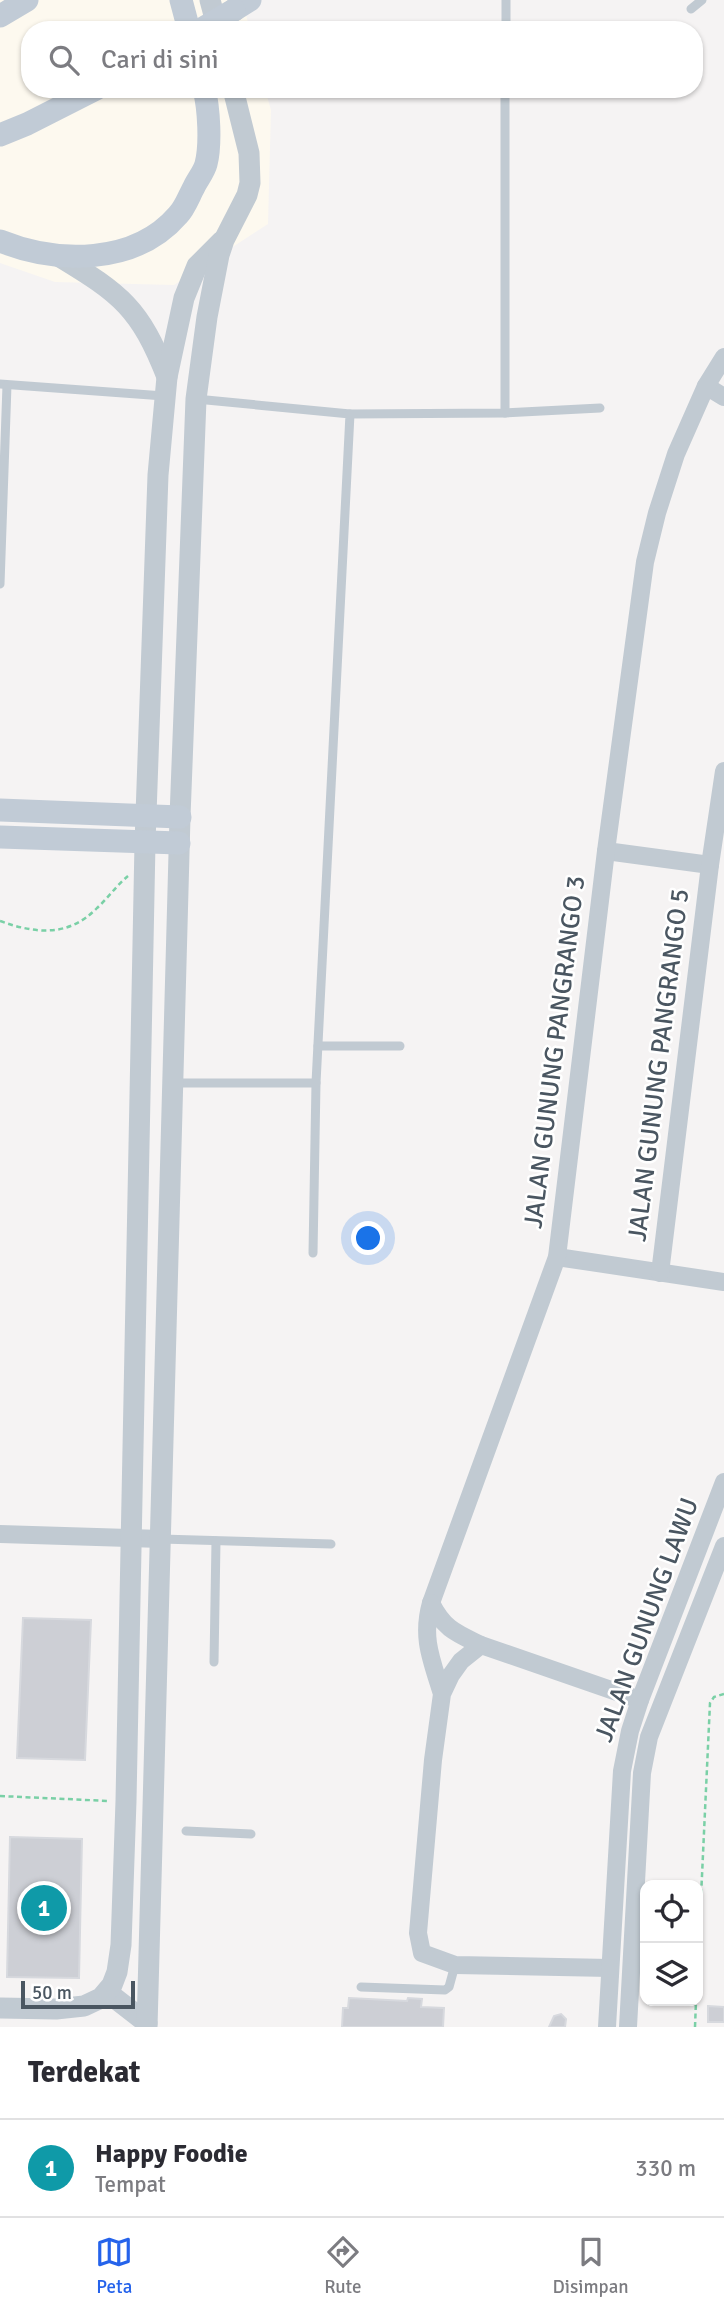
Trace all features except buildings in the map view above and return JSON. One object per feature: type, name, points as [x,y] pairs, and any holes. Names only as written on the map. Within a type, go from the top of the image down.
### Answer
[{"type":"main road","points":[[0,16],[27,0]]},
{"type":"main road","points":[[181,0],[187,21]]},
{"type":"main road","points":[[215,21],[242,5]]},
{"type":"main road","points":[[0,135],[79,98]]},
{"type":"main road","points":[[0,241],[24,251],[60,257],[118,252],[138,246],[158,234],[180,214],[206,164],[207,98]]},
{"type":"main road","points":[[0,810],[180,817]]},
{"type":"main road","points":[[0,837],[179,843]]},
{"type":"street","points":[[210,0],[216,21]]},
{"type":"street","points":[[147,2025],[179,843],[196,399],[207,317],[223,240],[247,195],[250,183],[249,153],[235,98]]},
{"type":"street","points":[[0,2008],[56,2009],[93,2003],[107,1992],[117,1972],[121,1945],[145,843],[158,475],[166,386],[188,284],[197,266],[223,240]]},
{"type":"street","points":[[60,257],[118,295],[139,318],[153,341],[166,386]]},
{"type":"street","name":"JALAN GUNUNG PANGRANGO 3","points":[[724,357],[706,386],[676,454],[645,562],[606,852],[557,1257],[724,1282]]},
{"type":"street","points":[[706,386],[724,397]]},
{"type":"street","name":"JALAN GUNUNG PANGRANGO 5","points":[[660,1273],[724,771]]},
{"type":"street","points":[[606,852],[710,865]]},
{"type":"street","points":[[442,1694],[427,1642],[425,1622],[557,1257]]},
{"type":"street","name":"JALAN GUNUNG LAWU","points":[[607,2027],[622,1771],[630,1731],[640,1700],[716,1523],[723,1490]]},
{"type":"street","points":[[0,1534],[161,1539]]},
{"type":"street","name":"JALAN GUNUNG LAWU","points":[[628,2027],[642,1773],[649,1737],[724,1545]]},
{"type":"street","points":[[431,1603],[438,1618],[448,1629],[481,1646],[640,1700]]},
{"type":"street","points":[[481,1646],[461,1661],[442,1694],[433,1760],[418,1933],[422,1953],[455,1965],[610,1968]]},
{"type":"street","points":[[107,1992],[147,2025]]},
{"type":"lane","points":[[506,0],[506,21]]},
{"type":"lane","points":[[691,9],[702,0]]},
{"type":"lane","points":[[505,98],[505,413]]},
{"type":"lane","points":[[0,584],[4,384],[166,386]]},
{"type":"lane","points":[[196,399],[350,414],[505,413],[600,408]]},
{"type":"lane","points":[[313,1252],[316,1083],[350,414]]},
{"type":"lane","points":[[318,1046],[400,1046]]},
{"type":"lane","points":[[173,1083],[316,1083]]},
{"type":"lane","points":[[161,1539],[331,1544]]},
{"type":"lane","points":[[214,1662],[216,1541]]},
{"type":"lane","points":[[186,1831],[251,1834]]},
{"type":"lane","points":[[361,1987],[445,1990],[449,1987],[455,1965]]},
{"type":"path","points":[[0,921],[34,929],[66,929],[95,910],[128,876],[145,874]]},
{"type":"path","points":[[699,1943],[710,1703],[714,1697],[724,1693]]},
{"type":"path","points":[[0,1796],[107,1801]]},
{"type":"path","points":[[695,2027],[696,2006]]},
{"type":"shaded area","points":[[0,0],[242,0],[248,21],[21,21],[21,98],[268,98],[271,110],[268,224],[174,285],[55,282],[0,263]]},
{"type":"place","name":"Happy Foodie","points":[[44,1908]]}]
